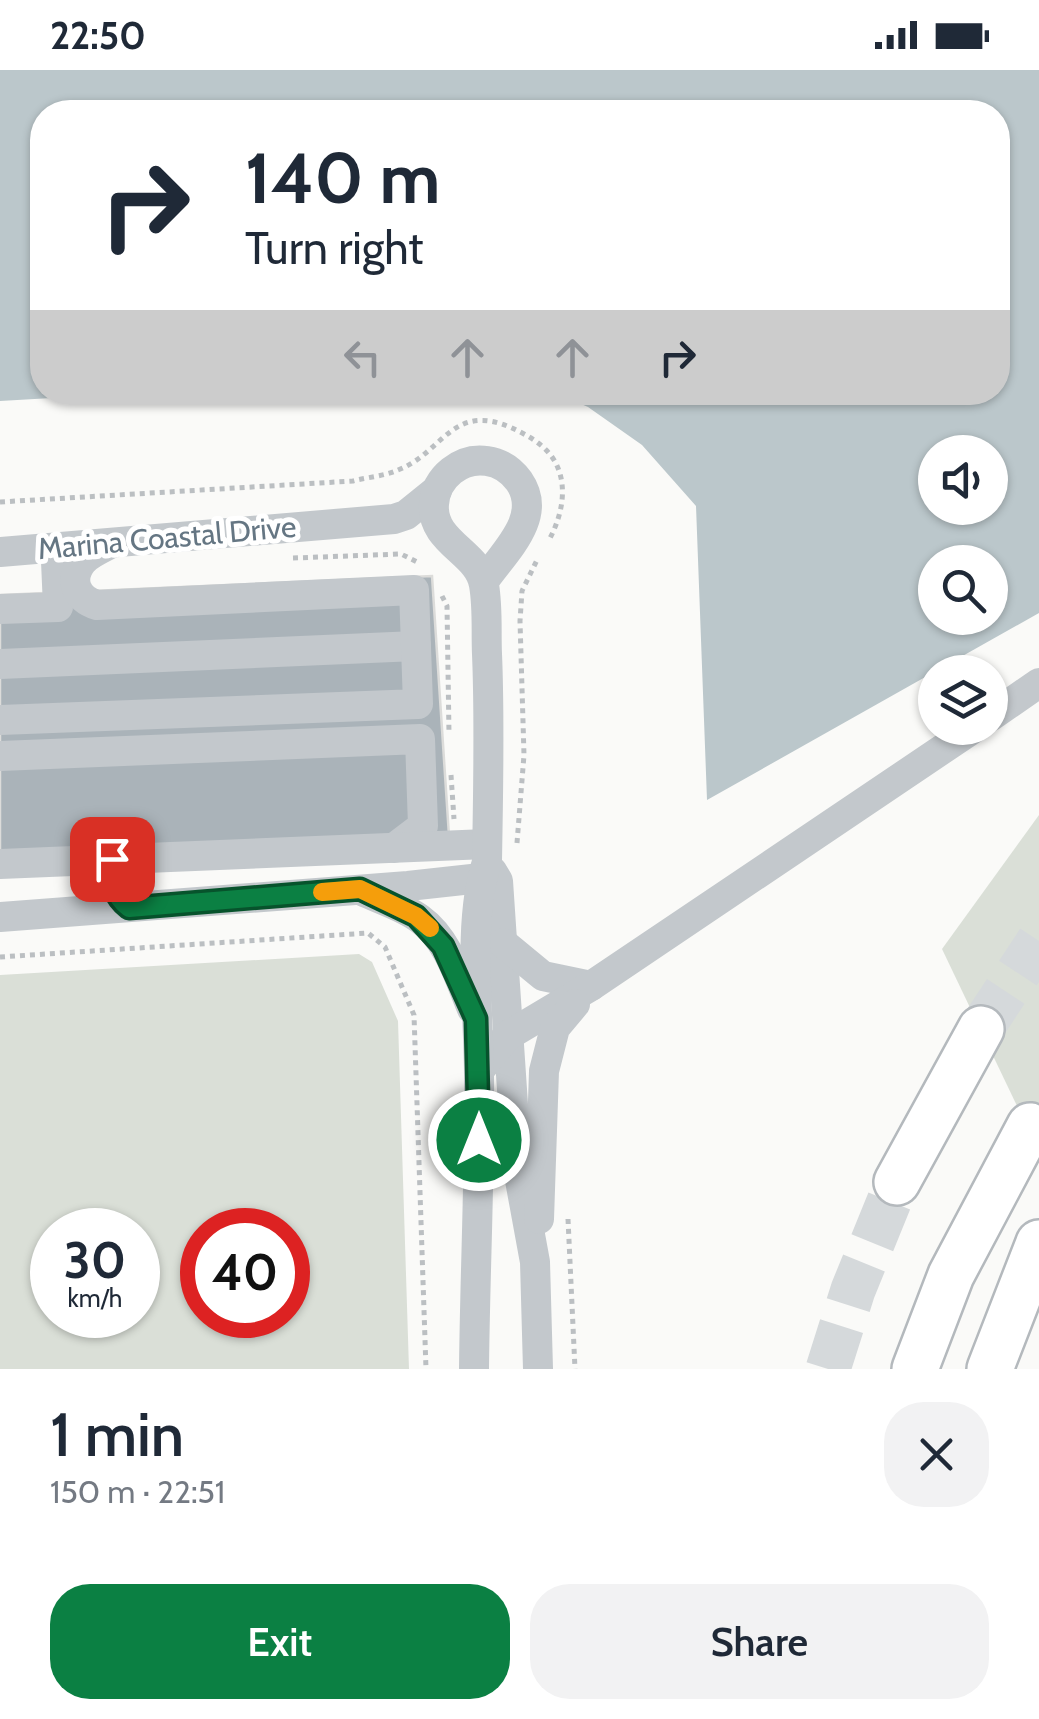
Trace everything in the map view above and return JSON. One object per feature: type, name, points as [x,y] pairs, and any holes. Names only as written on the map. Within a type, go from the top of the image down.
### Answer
[{"type":"highway","points":[[897,1182],[981,1028]]},
{"type":"highway","points":[[915,1369],[952,1275],[1030,1126]]},
{"type":"highway","points":[[990,1369],[1039,1243]]},
{"type":"street","name":"Marina Coastal Drive","points":[[0,552],[394,520],[437,490],[455,468],[484,460],[513,472],[527,501],[520,532],[484,580],[435,520],[437,490]]},
{"type":"street","name":"Marina Coastal Drive","points":[[335,524],[416,529],[451,544]]},
{"type":"street","points":[[0,720],[418,704],[414,590],[97,605],[85,602],[76,591],[75,576],[84,559],[112,543]]},
{"type":"street","points":[[0,610],[58,607],[56,548]]},
{"type":"street","points":[[474,1369],[479,1072],[476,1019],[490,720],[484,580]]},
{"type":"street","points":[[0,664],[416,646]]},
{"type":"street","points":[[1008,705],[1039,683]]},
{"type":"street","points":[[0,756],[420,739],[423,826],[394,848]]},
{"type":"street","points":[[479,1072],[507,1036],[591,986],[949,745]]},
{"type":"street","points":[[0,864],[394,848],[485,861],[498,881],[518,1164],[535,1262]]},
{"type":"street","points":[[112,859],[113,890],[129,908]]},
{"type":"street","points":[[71,912],[79,891],[77,861]]},
{"type":"street","points":[[0,917],[360,889],[485,861]]},
{"type":"street","points":[[360,889],[427,925],[443,946],[476,1019]]},
{"type":"street","points":[[503,943],[542,976],[591,986]]},
{"type":"street","points":[[538,1369],[535,1262],[544,1071],[548,1044],[563,1017],[591,986]]},
{"type":"path","points":[[0,957],[368,934],[385,947],[414,1015],[426,1369]]},
{"type":"shaded area","points":[[0,70],[1039,70],[1039,613],[1008,630],[1008,545],[918,545],[918,635],[1000,635],[964,655],[918,655],[918,681],[707,800],[696,506],[642,445],[583,405],[1010,405],[1010,100],[30,100],[30,399],[0,401]]},
{"type":"shaded area","points":[[1039,815],[1039,1152],[942,949]]},
{"type":"shaded area","points":[[359,954],[372,962],[398,1021],[409,1369],[0,1369],[0,975]]},
{"type":"building","points":[[432,576],[449,836],[0,851],[0,595]]},
{"type":"tunnel","points":[[981,1029],[1039,941]]},
{"type":"tunnel","points":[[828,1369],[853,1290],[897,1182]]},
{"type":"slow traffic","points":[[322,892],[360,889],[416,916],[430,928]]},
{"type":"route","points":[[112,859],[113,890],[129,908],[360,889],[416,916],[443,946],[476,1019],[479,1140]]}]
